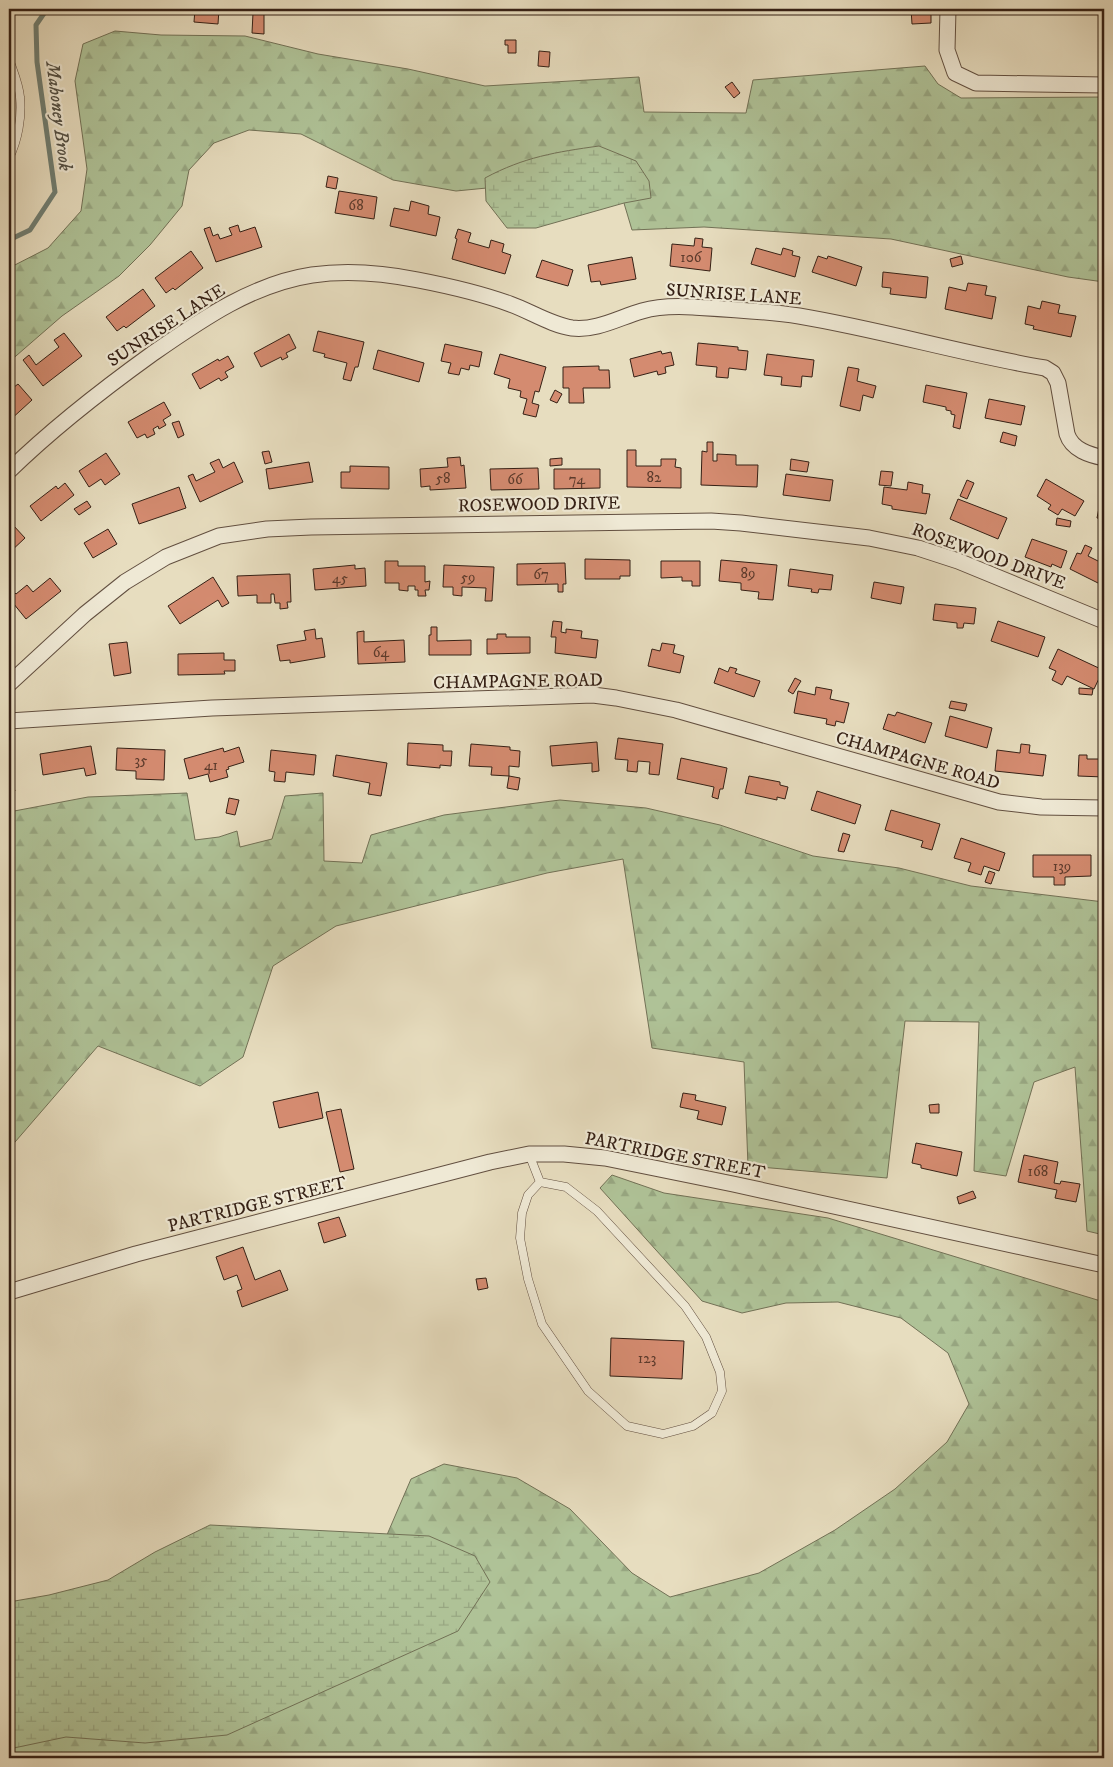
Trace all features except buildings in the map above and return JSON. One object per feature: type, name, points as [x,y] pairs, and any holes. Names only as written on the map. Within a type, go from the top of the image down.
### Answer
[{"type":"street","points":[[948,9],[947,50],[955,73],[976,83],[1104,85]]},
{"type":"street","name":"SUNRISE LANE","points":[[9,471],[36,445],[102,392],[167,344],[219,310],[242,298],[285,282],[310,276],[350,274],[384,275],[416,279],[488,296],[568,328],[591,327],[640,312],[666,307],[691,307],[796,316],[871,330],[1045,368],[1053,373],[1058,381],[1070,442],[1086,453],[1104,458]]},
{"type":"street","name":"ROSEWOOD DRIVE","points":[[9,684],[85,614],[143,570],[166,557],[219,536],[267,529],[461,524],[711,521],[740,523],[877,539],[918,548],[958,561],[1104,621]]},
{"type":"street","name":"CHAMPAGNE ROAD","points":[[9,721],[212,708],[593,695],[676,710],[999,802],[1041,807],[1104,808]]},
{"type":"street","name":"PARTRIDGE STREET","points":[[9,1292],[146,1252],[490,1162],[529,1154],[564,1154],[614,1160],[1104,1265]]},
{"type":"lane","points":[[9,59],[20,96],[18,129],[9,158]]},
{"type":"lane","points":[[529,1154],[540,1182]]},
{"type":"lane","points":[[540,1182],[566,1187],[597,1211],[686,1306],[706,1337],[720,1372],[722,1391],[712,1413],[693,1426],[663,1434],[627,1426],[588,1391],[542,1324],[528,1279],[520,1238],[522,1213],[528,1195],[540,1182]]},
{"type":"green space","points":[[115,31],[161,35],[245,36],[318,54],[408,69],[485,86],[639,77],[644,112],[746,113],[753,80],[925,66],[938,84],[961,98],[1104,97],[1104,282],[1068,277],[891,239],[704,227],[632,230],[618,183],[497,187],[456,191],[393,180],[301,134],[249,130],[214,143],[189,170],[182,206],[150,245],[119,276],[62,316],[9,362],[9,268],[48,248],[81,211],[87,169],[75,81],[83,44]]},
{"type":"green space","points":[[599,146],[636,161],[649,181],[651,198],[624,203],[536,228],[507,228],[486,201],[485,178],[499,171],[540,156]]},
{"type":"green space","points":[[187,793],[195,840],[219,837],[237,831],[240,847],[272,839],[285,796],[323,793],[324,861],[362,863],[371,835],[444,815],[560,800],[646,808],[720,825],[813,856],[899,868],[971,886],[1104,902],[1104,1235],[1087,1231],[1075,1067],[1034,1082],[1006,1176],[974,1171],[979,1022],[905,1021],[887,1178],[748,1166],[744,1062],[652,1048],[623,859],[547,873],[336,926],[273,966],[243,1057],[200,1086],[98,1046],[9,1149],[9,812],[88,797]]},
{"type":"green space","points":[[612,1175],[664,1193],[828,1218],[1104,1302],[1104,1758],[9,1758],[9,1643],[371,1572],[411,1479],[444,1464],[517,1478],[570,1509],[632,1573],[670,1597],[759,1573],[835,1530],[895,1489],[947,1442],[969,1404],[948,1353],[901,1318],[838,1302],[786,1303],[742,1313],[702,1301],[600,1188]]},
{"type":"green space","points":[[210,1525],[429,1536],[475,1556],[490,1582],[458,1631],[227,1735],[145,1743],[66,1737],[9,1749],[9,1602],[49,1595],[108,1580],[155,1552]]},
{"type":"waterway","name":"Mahoney Brook","points":[[9,240],[30,230],[55,192],[37,62],[36,25],[47,9]]}]
